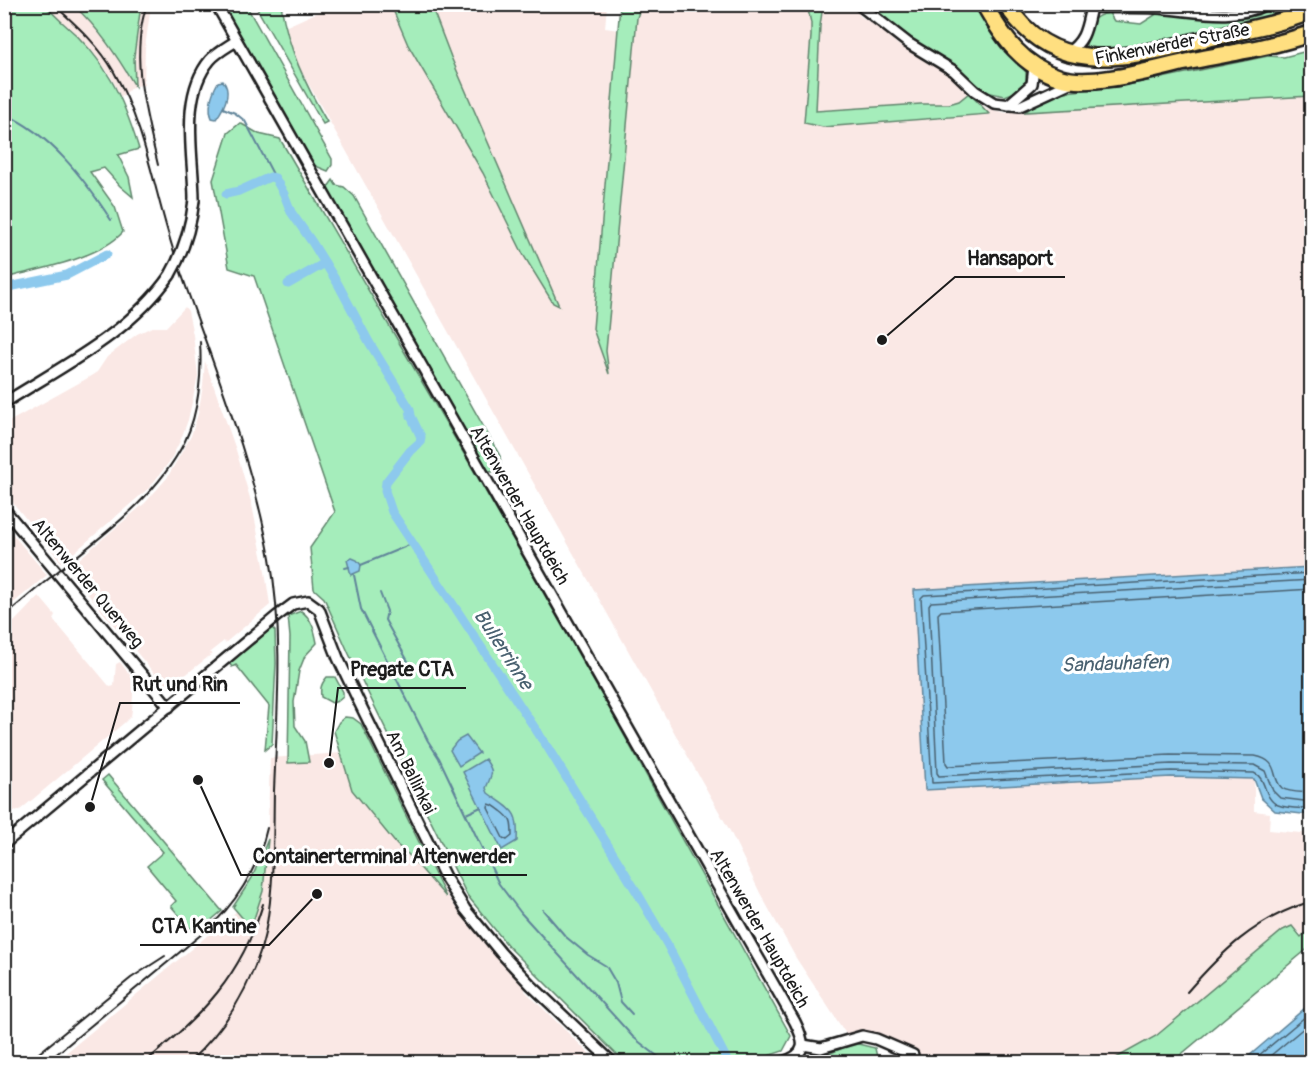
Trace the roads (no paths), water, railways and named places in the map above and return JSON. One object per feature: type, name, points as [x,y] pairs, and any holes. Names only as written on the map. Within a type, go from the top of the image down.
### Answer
[{"type":"main road","name":"Finkenwerder Straße","points":[[984,4],[1007,42],[1018,55],[1034,67],[1075,81],[1109,78],[1237,53],[1311,33]]},
{"type":"main road","name":"Finkenwerder Straße","points":[[1006,4],[1017,21],[1036,38],[1066,53],[1096,59],[1138,54],[1286,20],[1311,11]]},
{"type":"street","name":"Altenwerder Hauptdeich","points":[[216,4],[795,1022],[803,1045]]},
{"type":"street","points":[[858,4],[908,42],[954,71],[983,97],[994,103],[1008,105],[1029,88],[1034,79],[1034,67]]},
{"type":"street","points":[[1066,53],[1080,43],[1083,37],[1087,6],[1156,8],[1228,14],[1246,12],[1266,4]]},
{"type":"street","points":[[4,403],[117,331],[142,310],[170,275],[188,233],[194,200],[191,122],[193,95],[207,65],[218,53],[236,41]]},
{"type":"street","name":"Finkenwerder Straße","points":[[1008,105],[1024,105],[1075,81]]},
{"type":"street","name":"Altenwerder Querweg","points":[[4,509],[169,707]]},
{"type":"street","name":"Am Ballinkai","points":[[169,707],[293,604],[308,601],[319,609],[358,702],[445,877],[465,909],[478,927],[526,979],[612,1062]]},
{"type":"street","points":[[4,844],[169,707]]},
{"type":"street","points":[[783,1062],[796,1057],[803,1045],[821,1048],[862,1036],[876,1039],[913,1055]]},
{"type":"water","points":[[223,81],[227,95],[216,119],[212,118],[211,100],[218,82]]},
{"type":"water","points":[[352,558],[361,565],[360,571],[351,575],[347,560]]},
{"type":"water","name":"Sandauhafen","points":[[1311,567],[1311,815],[1275,811],[1261,798],[1254,779],[1171,777],[925,790],[914,590]]},
{"type":"water","points":[[466,736],[479,753],[459,766],[450,750],[457,741]]},
{"type":"water","points":[[485,759],[491,770],[486,788],[488,793],[512,812],[517,823],[517,841],[502,850],[463,772]]},
{"type":"water","points":[[1311,1003],[1311,1062],[1242,1062]]},
{"type":"waterway","points":[[223,108],[235,113],[245,121],[275,178]]},
{"type":"waterway","points":[[4,114],[21,122],[51,145],[78,174],[111,220]]},
{"type":"waterway","name":"Bullerrinne","points":[[226,194],[239,191],[270,177],[275,178],[291,212],[338,284],[369,342],[410,409],[421,437],[420,442],[386,482],[385,491],[392,512],[548,748],[638,894],[667,944],[726,1058]]},
{"type":"waterway","points":[[4,288],[67,275],[107,254]]},
{"type":"waterway","name":"Bullerrinne","points":[[288,284],[325,263]]},
{"type":"waterway","points":[[361,565],[414,543]]},
{"type":"waterway","points":[[345,568],[349,567]]},
{"type":"waterway","points":[[354,575],[361,609],[428,741],[439,758],[499,884],[521,913],[633,1037],[661,1059],[687,1062]]},
{"type":"waterway","points":[[380,593],[387,611],[385,620],[414,672]]},
{"type":"waterway","points":[[466,814],[481,807]]},
{"type":"waterway","points":[[543,910],[566,937],[606,966],[616,983],[621,1002],[632,1014]]},
{"type":"railway","points":[[53,4],[101,53],[114,72],[134,114],[173,249],[252,479],[262,518],[274,587],[277,616],[278,703],[272,871],[266,931],[249,981],[241,996],[213,1037],[189,1062]]},
{"type":"railway","points":[[147,4],[139,44],[139,65],[144,105],[158,165]]},
{"type":"railway","points":[[4,616],[120,521],[163,476],[185,441],[194,418],[200,379],[200,342]]},
{"type":"railway","points":[[47,1062],[215,922],[244,886],[258,858],[267,828]]},
{"type":"railway","points":[[1187,992],[1240,939],[1270,918],[1306,903]]},
{"type":"railway","points":[[145,1062],[202,1011],[217,993],[243,953],[263,904]]},
{"type":"railway","points":[[28,1062],[131,978],[165,956]]},
{"type":"place","name":"Hansaport","points":[[882,340]]},
{"type":"place","name":"Pregate CTA","points":[[329,763]]},
{"type":"place","name":"Containerterminal Altenwerder","points":[[198,780]]},
{"type":"place","name":"Rut und Rin","points":[[90,807]]},
{"type":"place","name":"CTA Kantine","points":[[317,894]]}]
